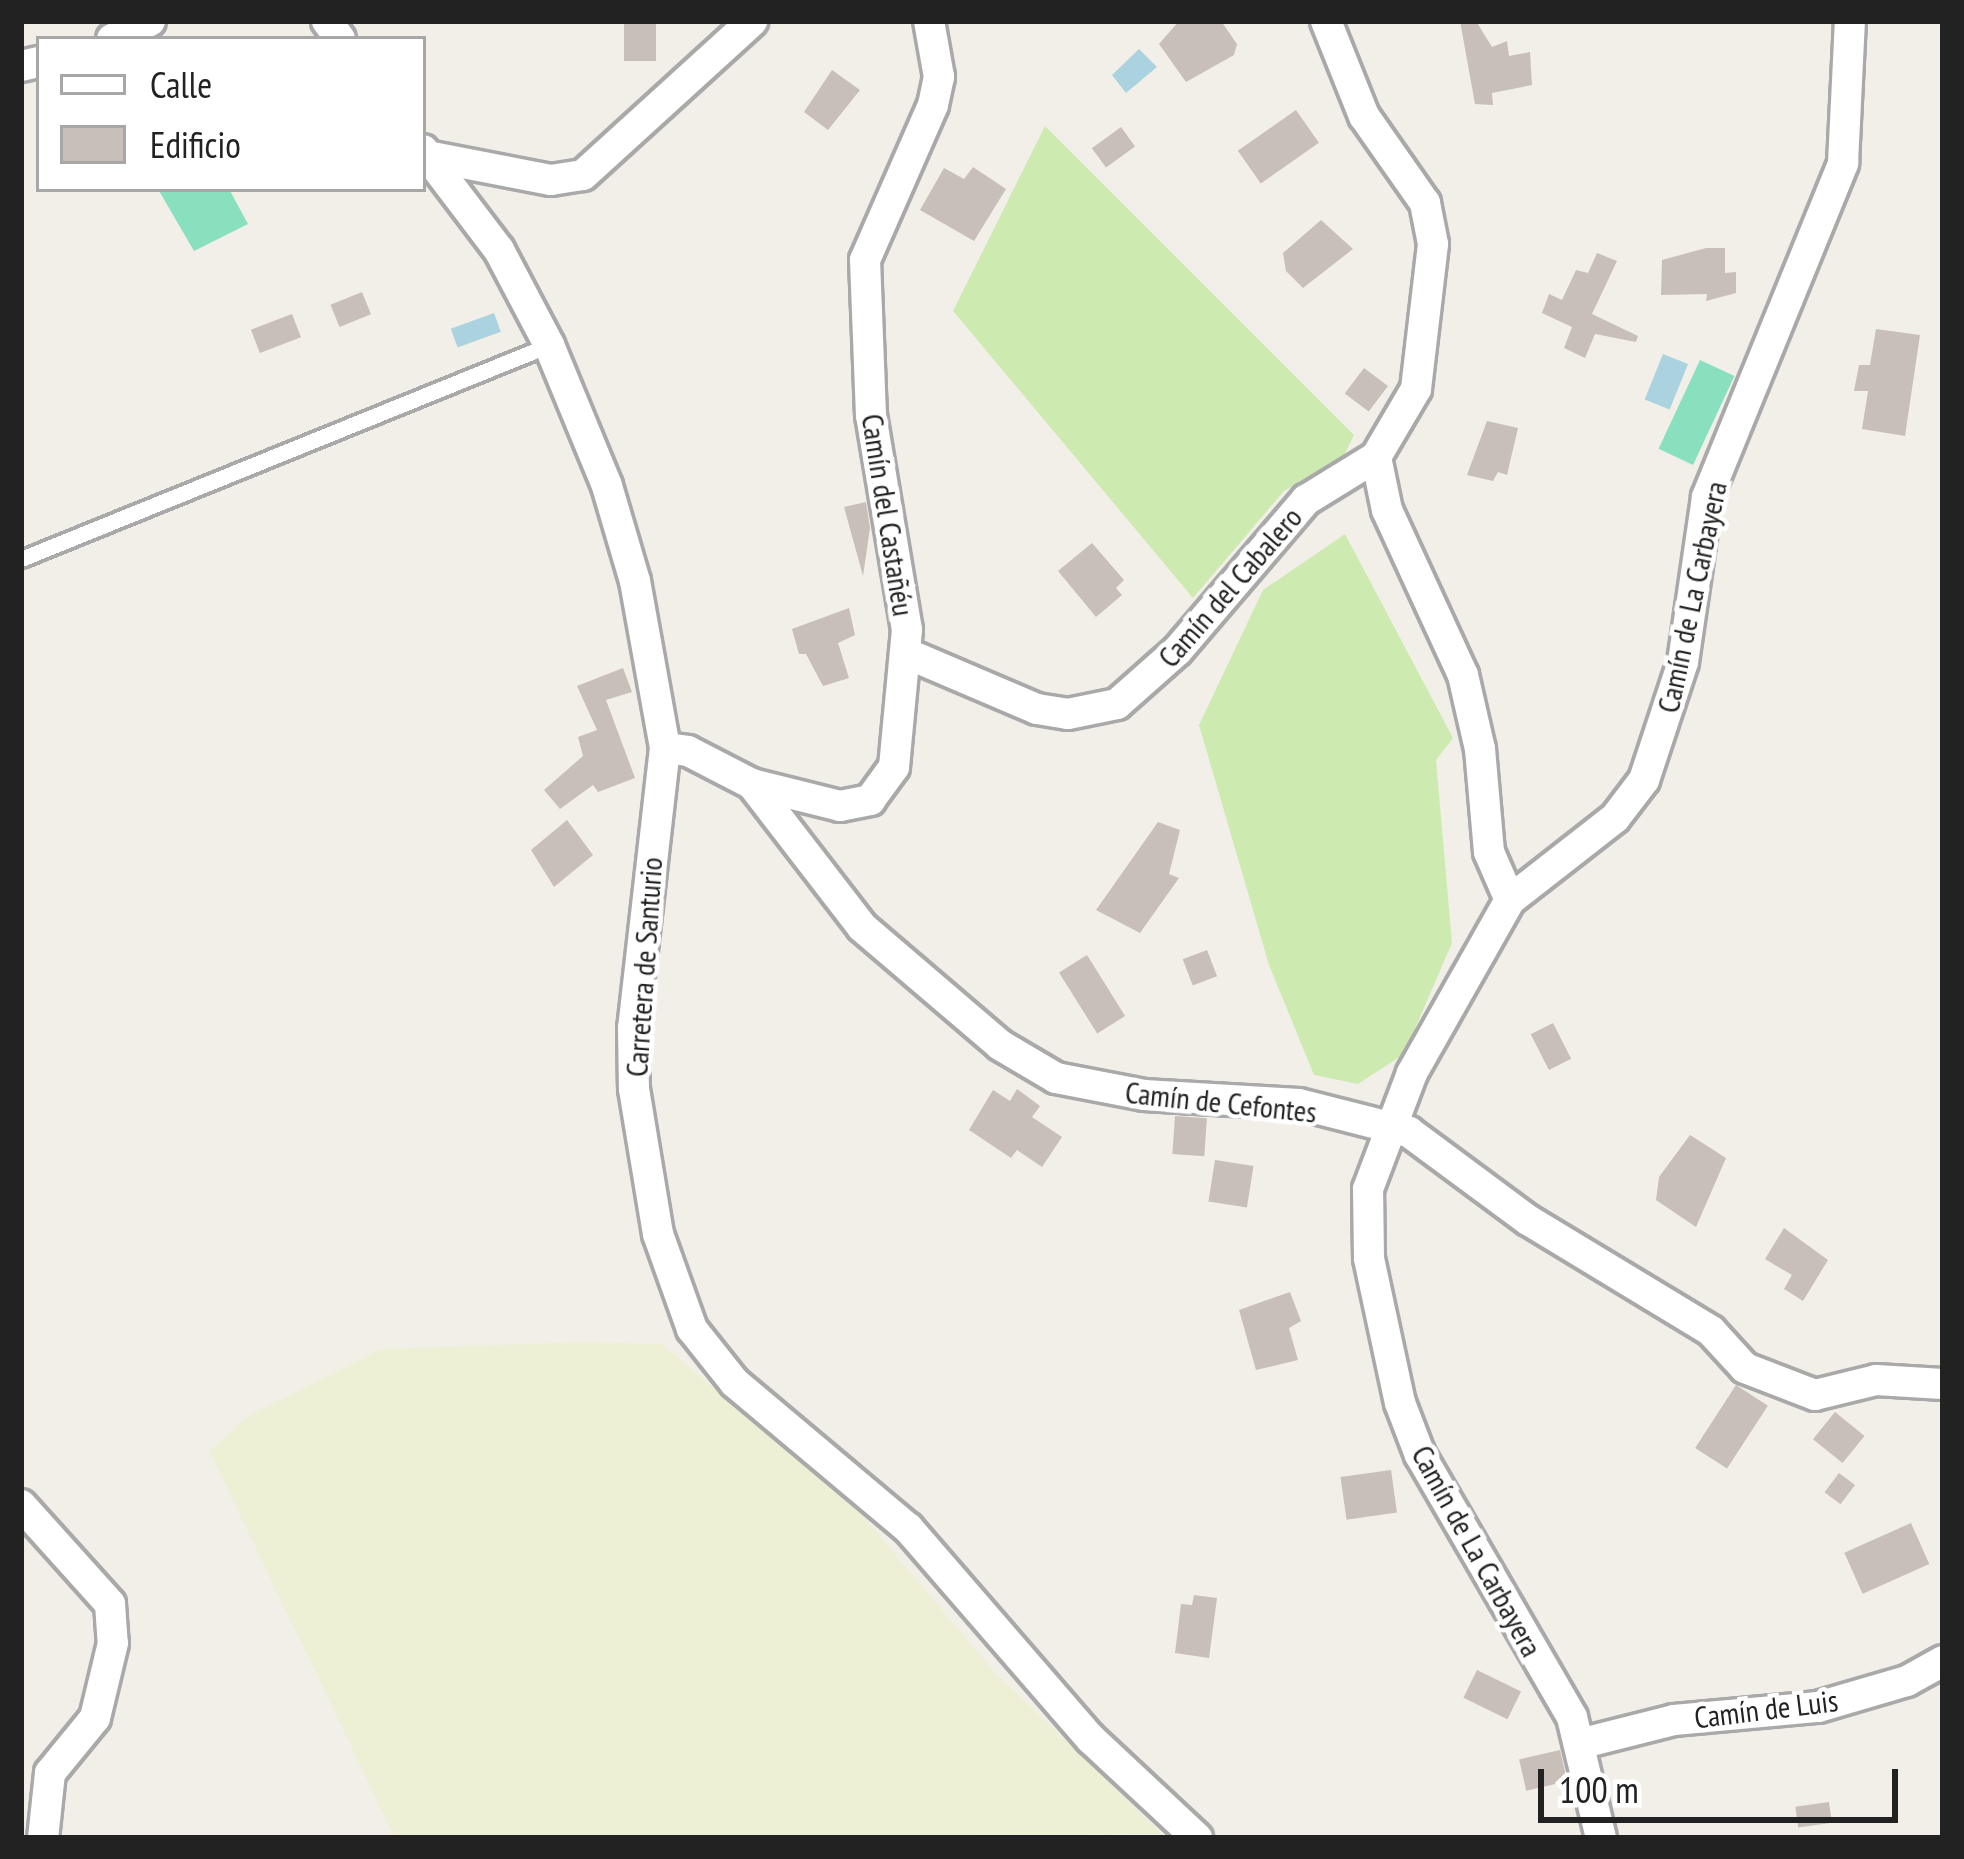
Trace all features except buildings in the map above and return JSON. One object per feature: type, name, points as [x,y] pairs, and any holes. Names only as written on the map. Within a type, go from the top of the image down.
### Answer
[{"type":"street","points":[[118,36],[150,21]]},
{"type":"street","points":[[426,153],[551,180],[583,175],[752,21]]},
{"type":"street","name":"Camín del Castañéu","points":[[665,748],[688,751],[752,784],[840,806],[870,800],[899,745],[908,654],[871,416],[865,260],[933,105],[939,77],[929,21]]},
{"type":"street","name":"Camín del Cabalero","points":[[908,654],[1037,709],[1068,713],[1117,704],[1177,652],[1306,500],[1376,457],[1417,389],[1433,244],[1425,203],[1364,116],[1326,21]]},
{"type":"street","name":"Camín de La Carbayera","points":[[1601,1838],[1583,1743],[1420,1455],[1400,1403],[1381,1334],[1368,1189],[1412,1073],[1510,900],[1615,818],[1644,781],[1683,662],[1707,497],[1844,163],[1850,21]]},
{"type":"street","name":"Carretera de Santurio","points":[[426,154],[499,250],[549,345],[607,486],[635,581],[665,748],[633,1028],[634,1089],[658,1234],[692,1329],[735,1383],[908,1528],[1091,1739],[1197,1838]]},
{"type":"street","points":[[1376,457],[1387,510],[1463,675],[1480,749],[1489,852],[1510,900]]},
{"type":"street","name":"Camín de Cefontes","points":[[752,784],[862,927],[1024,1062],[1089,1087],[1299,1104],[1391,1126],[1424,1139],[1528,1220],[1700,1324],[1745,1368],[1815,1395],[1876,1380],[1943,1384]]},
{"type":"street","points":[[21,1504],[110,1604],[111,1624],[95,1718],[50,1773],[43,1838]]},
{"type":"street","name":"Camín de Luis","points":[[1583,1743],[1674,1720],[1818,1707],[1907,1681],[1943,1660]]},
{"type":"lane","points":[[21,559],[549,345]]},
{"type":"green space","points":[[1045,126],[1354,435],[1342,459],[1284,491],[1193,598],[953,311]]},
{"type":"green space","points":[[160,192],[231,192],[248,224],[194,251]]},
{"type":"green space","points":[[1700,360],[1734,376],[1693,465],[1659,449]]},
{"type":"green space","points":[[1345,534],[1453,738],[1436,760],[1452,943],[1404,1054],[1358,1084],[1314,1075],[1269,965],[1199,725],[1263,590]]},
{"type":"green space","points":[[662,1344],[856,1508],[993,1670],[1162,1834],[395,1838],[209,1451],[247,1417],[380,1349]]},
{"type":"water","points":[[1139,49],[1157,67],[1126,93],[1112,75]]},
{"type":"water","points":[[494,313],[501,332],[458,348],[451,329]]},
{"type":"water","points":[[1663,354],[1688,364],[1670,410],[1645,399]]}]
